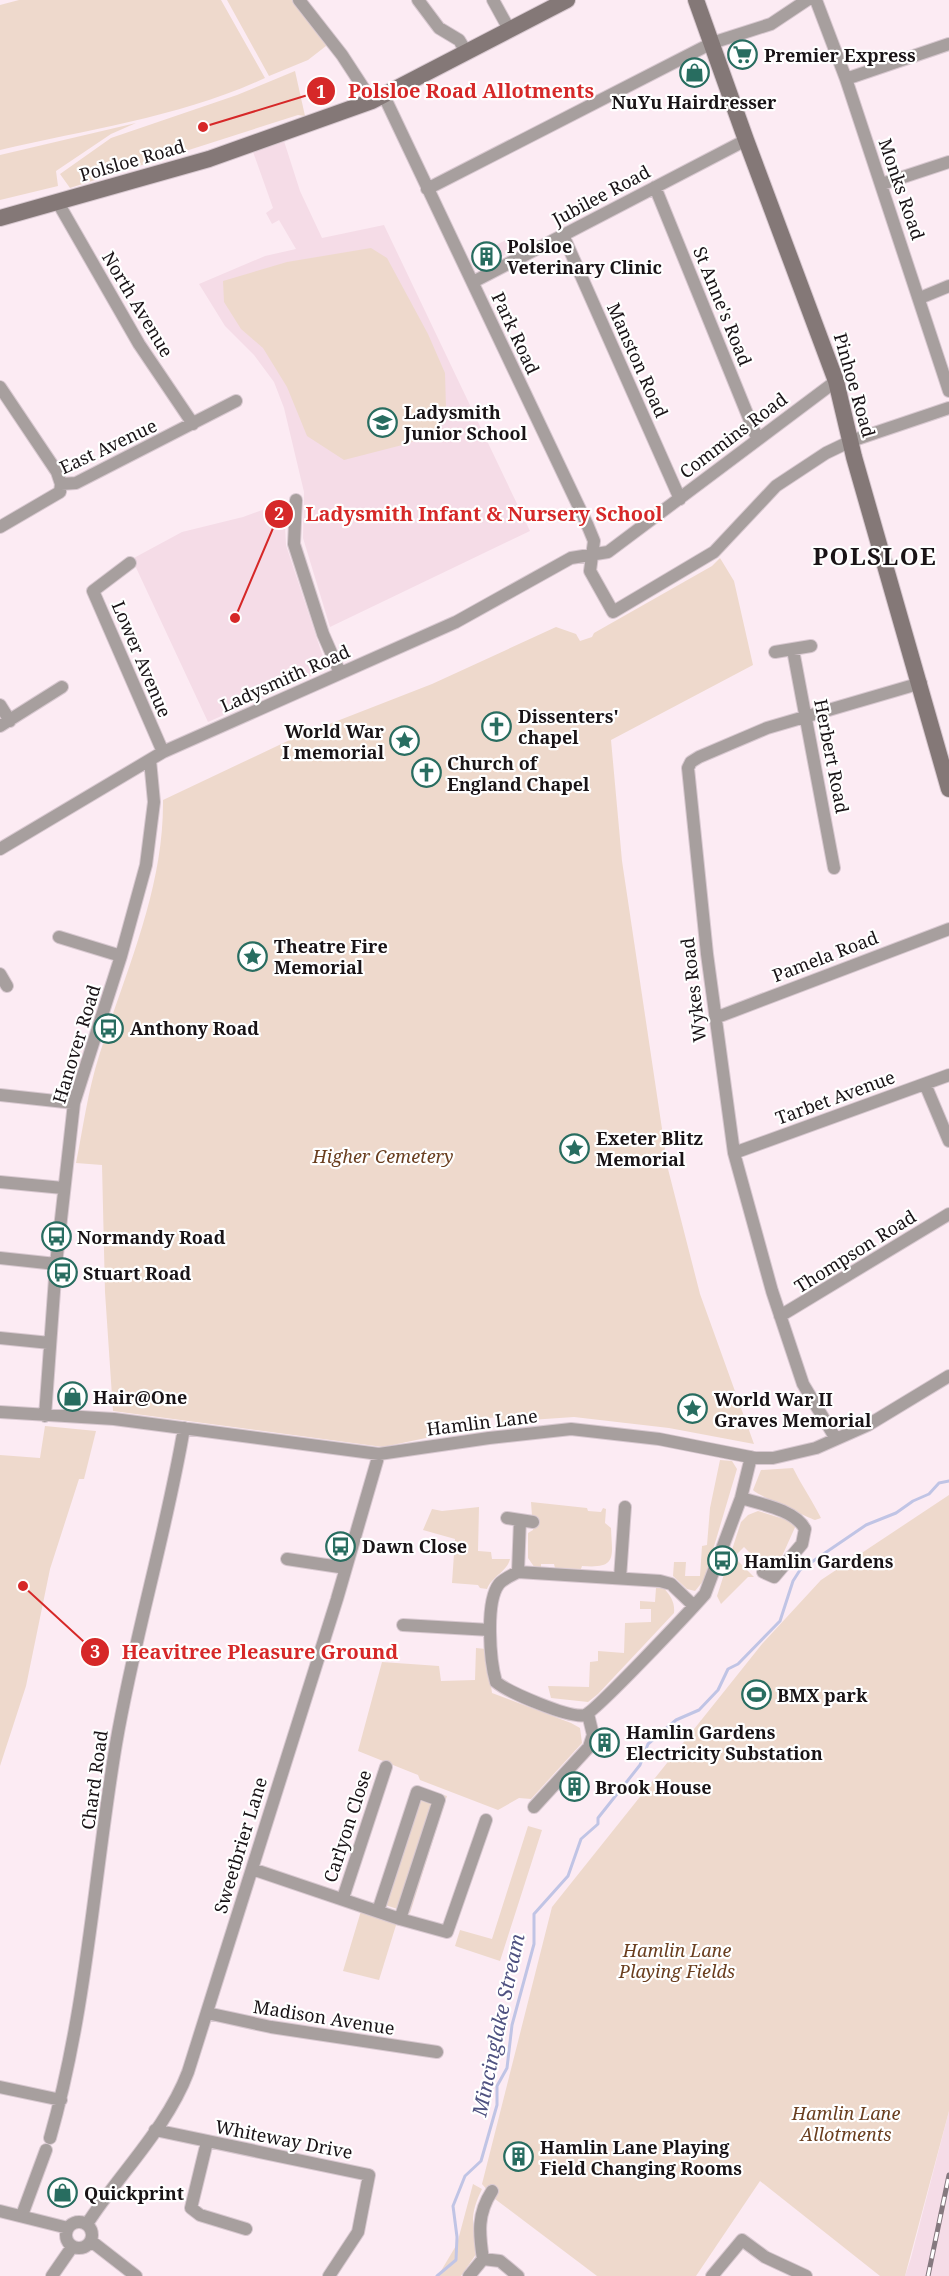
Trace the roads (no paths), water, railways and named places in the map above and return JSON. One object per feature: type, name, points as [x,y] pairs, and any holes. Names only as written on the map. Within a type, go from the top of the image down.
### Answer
[{"type":"main road","name":"Polsloe Road","points":[[0,218],[209,159],[378,98],[567,0]]},
{"type":"main road","name":"Pinhoe Road","points":[[696,0],[836,381],[949,789]]},
{"type":"street","name":"Park Road","points":[[299,0],[378,98],[427,189],[587,524],[594,541],[590,571],[613,612],[714,552],[776,486],[851,441]]},
{"type":"street","points":[[418,0],[439,28],[459,40],[467,53]]},
{"type":"street","points":[[493,0],[510,31]]},
{"type":"street","points":[[427,189],[712,43],[771,24],[807,0]]},
{"type":"street","name":"Monks Road","points":[[816,0],[882,184],[949,391]]},
{"type":"street","points":[[846,79],[949,44]]},
{"type":"street","name":"Jubilee Road","points":[[472,282],[746,140]]},
{"type":"street","points":[[882,184],[949,162]]},
{"type":"street","name":"St Anne's Road","points":[[655,188],[757,438]]},
{"type":"street","name":"North Avenue","points":[[57,201],[139,344],[193,424]]},
{"type":"street","name":"Manston Road","points":[[564,235],[680,499]]},
{"type":"street","points":[[920,298],[949,286]]},
{"type":"street","name":"Commins Road","points":[[592,554],[608,552],[757,438],[836,381]]},
{"type":"street","points":[[0,387],[57,472],[62,484]]},
{"type":"street","name":"East Avenue","points":[[0,527],[60,492],[62,484],[76,483],[236,401]]},
{"type":"street","points":[[851,441],[949,408]]},
{"type":"street","points":[[296,500],[294,544],[323,634],[340,673]]},
{"type":"street","name":"Ladysmith Road","points":[[0,849],[163,752],[456,622],[571,558],[592,554]]},
{"type":"street","name":"Lower Avenue","points":[[130,562],[93,591],[163,752]]},
{"type":"street","points":[[775,652],[811,646]]},
{"type":"street","name":"Herbert Road","points":[[793,650],[834,868]]},
{"type":"street","name":"Wykes Road","points":[[836,1439],[803,1384],[780,1316],[734,1153],[715,1018],[689,764],[699,757],[755,732],[806,715],[921,684]]},
{"type":"street","points":[[0,705],[5,724],[62,687]]},
{"type":"street","name":"Hanover Road","points":[[45,1416],[63,1188],[74,1103],[122,956],[143,876],[153,821],[150,760]]},
{"type":"street","name":"Pamela Road","points":[[715,1018],[949,929]]},
{"type":"street","points":[[59,937],[122,956]]},
{"type":"street","points":[[0,974],[7,986]]},
{"type":"street","name":"Tarbet Avenue","points":[[734,1153],[949,1075]]},
{"type":"street","points":[[925,1084],[949,1142]]},
{"type":"street","points":[[0,1095],[74,1103]]},
{"type":"street","points":[[0,1182],[63,1188]]},
{"type":"street","name":"Thompson Road","points":[[780,1316],[790,1313],[949,1214]]},
{"type":"street","points":[[0,1258],[56,1264]]},
{"type":"street","points":[[0,1338],[50,1342]]},
{"type":"street","name":"Hamlin Lane","points":[[0,1412],[114,1419],[379,1454],[571,1429],[659,1439],[751,1457],[787,1456],[868,1425],[949,1376]]},
{"type":"street","name":"Chard Road","points":[[22,2215],[48,2144],[61,2100],[80,1997],[116,1743],[165,1529],[184,1428]]},
{"type":"street","name":"Sweetbrier Lane","points":[[87,2224],[178,2097],[207,2013],[346,1568],[379,1454]]},
{"type":"street","points":[[694,1606],[671,1584],[620,1578],[518,1572],[500,1583],[495,1592],[490,1630],[496,1682],[506,1690],[574,1715],[588,1714],[694,1606],[705,1594],[741,1498],[751,1457]]},
{"type":"street","points":[[741,1498],[790,1515],[801,1521],[806,1528],[802,1544],[774,1577],[763,1572]]},
{"type":"street","points":[[620,1578],[625,1507]]},
{"type":"street","points":[[507,1518],[527,1521],[518,1572]]},
{"type":"street","points":[[287,1559],[346,1568]]},
{"type":"street","points":[[403,1625],[490,1630]]},
{"type":"street","points":[[534,1807],[589,1747],[593,1735],[588,1714]]},
{"type":"street","name":"Carlyon Close","points":[[343,1898],[386,1767]]},
{"type":"street","points":[[378,1911],[417,1792],[439,1800],[400,1919]]},
{"type":"street","points":[[252,1869],[400,1919],[447,1932],[486,1820]]},
{"type":"street","name":"Madison Avenue","points":[[207,2013],[271,2027],[437,2052]]},
{"type":"street","points":[[0,2087],[61,2100]]},
{"type":"street","name":"Whiteway Drive","points":[[154,2130],[369,2175],[358,2232],[329,2276]]},
{"type":"street","points":[[207,2142],[191,2208],[194,2212],[246,2229]]},
{"type":"street","points":[[469,2276],[483,2259],[479,2228],[480,2215],[492,2191]]},
{"type":"street","points":[[0,2211],[68,2228]]},
{"type":"street","points":[[75,2222],[87,2224],[92,2232],[91,2241],[85,2247],[72,2247],[66,2236],[68,2228],[75,2222]]},
{"type":"street","points":[[712,2276],[742,2240],[765,2257],[806,2276]]},
{"type":"street","points":[[91,2241],[136,2276]]},
{"type":"street","points":[[52,2276],[72,2247]]},
{"type":"street","points":[[483,2259],[500,2261],[518,2276]]},
{"type":"waterway","name":"Mincinglake Stream","points":[[437,2276],[456,2260],[457,2237],[453,2206],[465,2176],[481,2161],[497,2105],[497,2086],[507,2068],[512,2025],[534,1944],[534,1914],[568,1876],[581,1839],[598,1824],[598,1818],[640,1765],[648,1744],[676,1720],[699,1710],[718,1690],[728,1669],[738,1664],[780,1621],[793,1581],[800,1570],[866,1525],[896,1513],[913,1501],[929,1494],[939,1483],[949,1481]]},
{"type":"railway","points":[[928,2276],[949,2175]]},
{"type":"place","name":"Premier Express","points":[[743,55]]},
{"type":"place","name":"NuYu Hairdresser","points":[[694,73]]},
{"type":"place","name":"Polsloe Road Allotments","points":[[203,127]]},
{"type":"place","name":"Polsloe Veterinary Clinic","points":[[486,256]]},
{"type":"place","name":"Ladysmith Junior School","points":[[383,422]]},
{"type":"place","name":"Ladysmith Infant & Nursery School","points":[[235,618]]},
{"type":"place","name":"Dissenters' chapel","points":[[497,726]]},
{"type":"place","name":"World War I memorial","points":[[405,741]]},
{"type":"place","name":"Church of England Chapel","points":[[426,773]]},
{"type":"place","name":"Theatre Fire Memorial","points":[[253,956]]},
{"type":"place","name":"Anthony Road","points":[[109,1028]]},
{"type":"place","name":"Exeter Blitz Memorial","points":[[575,1148]]},
{"type":"place","name":"Normandy Road","points":[[56,1237]]},
{"type":"place","name":"Stuart Road","points":[[62,1273]]},
{"type":"place","name":"Hair@One","points":[[72,1397]]},
{"type":"place","name":"World War II Graves Memorial","points":[[693,1409]]},
{"type":"place","name":"Dawn Close","points":[[341,1546]]},
{"type":"place","name":"Hamlin Gardens","points":[[723,1561]]},
{"type":"place","name":"Heavitree Pleasure Ground","points":[[23,1586]]},
{"type":"place","name":"BMX park","points":[[756,1695]]},
{"type":"place","name":"Hamlin Gardens Electricity Substation","points":[[605,1742]]},
{"type":"place","name":"Brook House","points":[[574,1787]]},
{"type":"place","name":"Hamlin Lane Playing Field Changing Rooms","points":[[519,2157]]},
{"type":"place","name":"Quickprint","points":[[63,2193]]},
{"type":"district","name":"POLSLOE","points":[[875,555]]},
{"type":"park label","name":"Higher Cemetery","points":[[383,1156]]},
{"type":"park label","name":"Hamlin Lane Playing Fields","points":[[677,1960]]},
{"type":"park label","name":"Hamlin Lane Allotments","points":[[846,2123]]}]
